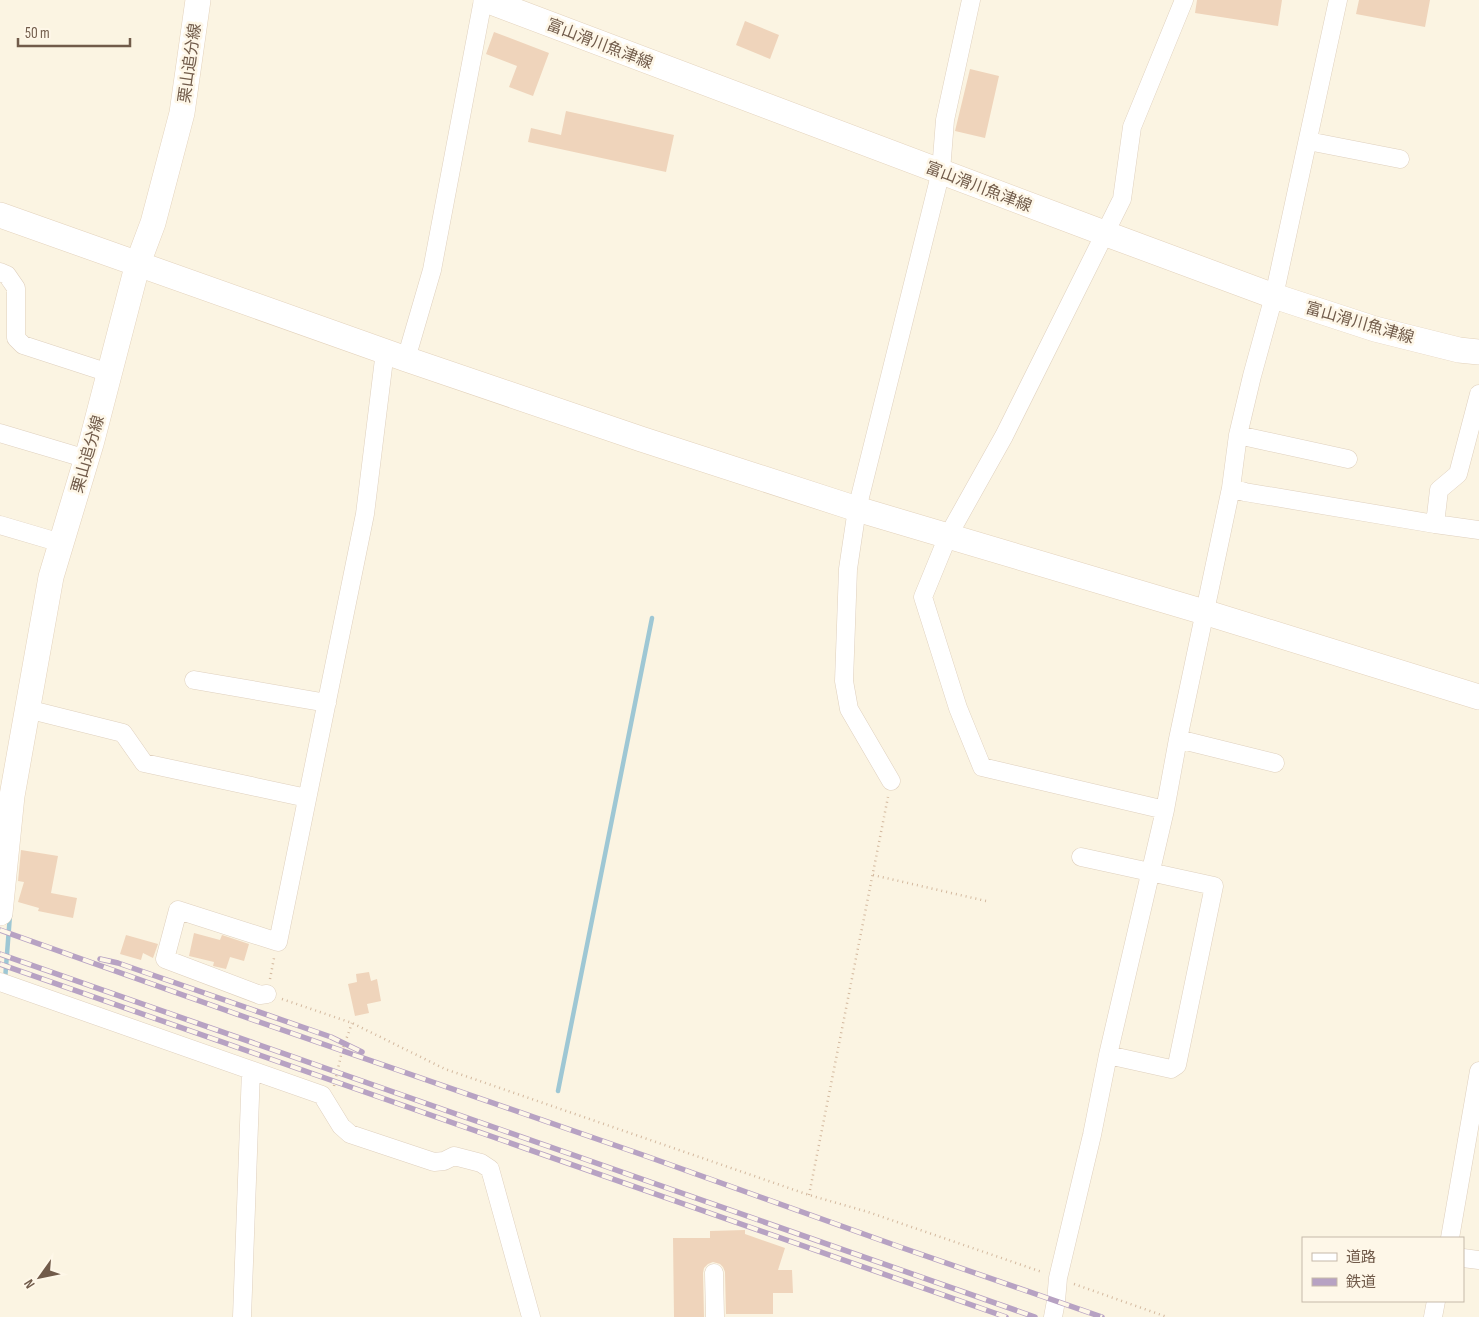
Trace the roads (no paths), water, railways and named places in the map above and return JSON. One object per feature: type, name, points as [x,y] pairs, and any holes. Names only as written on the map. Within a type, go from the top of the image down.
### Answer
[{"type":"main road","name":"栗山追分線","points":[[0,913],[12,796],[51,577],[87,459],[138,263],[153,223],[182,113],[198,0]]},
{"type":"main road","name":"富山滑川魚津線","points":[[484,0],[1104,234],[1274,296],[1375,329],[1459,350],[1479,352]]},
{"type":"main road","points":[[0,215],[396,355],[641,439],[857,509],[1204,612],[1479,697]]},
{"type":"street","points":[[267,994],[260,995],[165,959],[178,910],[278,942],[396,355],[432,270],[484,0]]},
{"type":"street","points":[[891,781],[849,709],[844,681],[848,570],[857,509],[941,171],[945,120],[971,0]]},
{"type":"street","points":[[1165,810],[982,767],[958,708],[923,597],[948,536],[1004,436],[1122,199],[1132,127],[1184,0]]},
{"type":"street","points":[[1053,1317],[1058,1278],[1165,810],[1204,612],[1231,488],[1238,435],[1274,296],[1338,0]]},
{"type":"street","points":[[1308,141],[1400,159]]},
{"type":"street","points":[[0,272],[7,275],[16,288],[16,338],[23,345],[109,373]]},
{"type":"street","points":[[1435,524],[1439,490],[1458,474],[1479,394]]},
{"type":"street","points":[[0,433],[87,459]]},
{"type":"street","points":[[1238,435],[1348,459]]},
{"type":"street","points":[[1231,488],[1244,492],[1479,530]]},
{"type":"street","points":[[0,525],[61,543]]},
{"type":"street","points":[[194,680],[327,703]]},
{"type":"street","points":[[27,709],[122,733],[144,763],[307,798]]},
{"type":"street","points":[[1178,740],[1275,763]]},
{"type":"street","points":[[1081,857],[1214,886],[1177,1065],[1171,1069],[1108,1054]]},
{"type":"street","points":[[0,982],[322,1094],[341,1126],[350,1134],[434,1162],[444,1161],[454,1156],[481,1162],[490,1169],[531,1317]]},
{"type":"street","points":[[242,1317],[251,1070]]},
{"type":"street","points":[[1450,1237],[1479,1071]]},
{"type":"street","points":[[1464,1258],[1479,1260]]},
{"type":"street","points":[[714,1273],[715,1317]]},
{"type":"street","points":[[1433,1317],[1436,1302]]},
{"type":"waterway","points":[[558,1091],[652,618]]},
{"type":"waterway","points":[[5,980],[10,915]]},
{"type":"railway","points":[[0,930],[1102,1317]]},
{"type":"railway","points":[[0,954],[1035,1317]]},
{"type":"railway","points":[[100,959],[118,963],[331,1037],[362,1052]]},
{"type":"railway","points":[[0,964],[1006,1317]]}]
